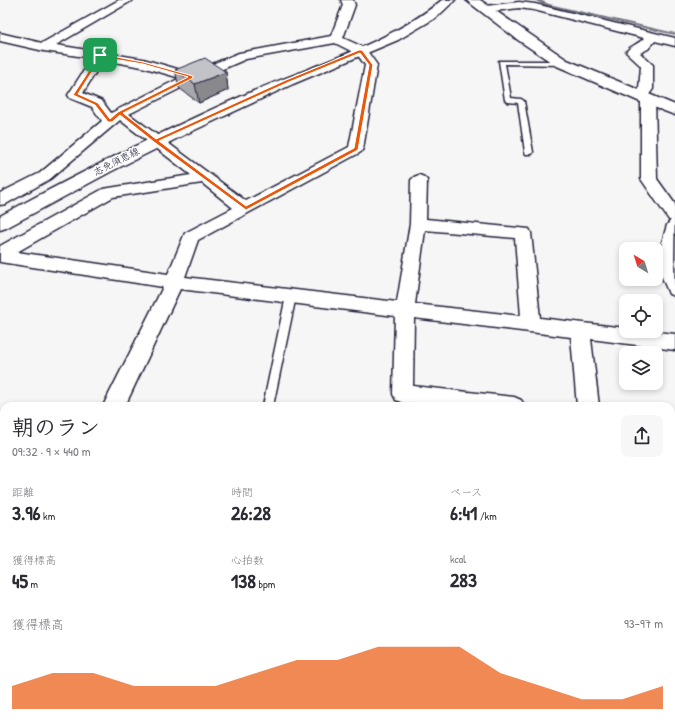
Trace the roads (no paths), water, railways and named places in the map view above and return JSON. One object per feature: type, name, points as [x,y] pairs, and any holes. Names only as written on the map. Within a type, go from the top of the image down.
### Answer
[{"type":"main road","name":"志免須恵線","points":[[0,224],[83,178],[155,141],[288,81],[407,30],[443,6],[449,0]]},
{"type":"main road","points":[[472,0],[562,63],[645,99],[675,110]]},
{"type":"street","points":[[44,46],[127,0]]},
{"type":"street","points":[[336,39],[349,5],[347,0]]},
{"type":"street","points":[[486,10],[519,5],[535,6],[570,18],[675,42]]},
{"type":"street","points":[[652,36],[644,46],[632,52],[647,65],[645,99],[649,179],[675,216]]},
{"type":"street","points":[[0,37],[143,63],[192,77]]},
{"type":"street","points":[[0,200],[45,176],[115,117],[192,77],[243,56],[336,39],[361,51],[371,65],[356,149],[191,237],[174,282],[116,402]]},
{"type":"street","points":[[100,55],[75,95],[97,104],[115,117],[155,141],[246,209]]},
{"type":"street","points":[[0,255],[109,193],[205,178]]},
{"type":"street","points":[[419,180],[418,224],[405,310],[403,394],[464,402]]},
{"type":"street","points":[[418,224],[523,233],[531,325]]},
{"type":"street","points":[[675,225],[665,263],[675,289]]},
{"type":"street","points":[[0,255],[174,282],[675,342]]},
{"type":"street","points":[[580,331],[588,402]]},
{"type":"lane","points":[[529,152],[521,101],[508,100],[501,62],[562,63]]},
{"type":"lane","points":[[269,402],[291,296]]},
{"type":"waterway","points":[[536,0],[548,5],[675,34]]}]
